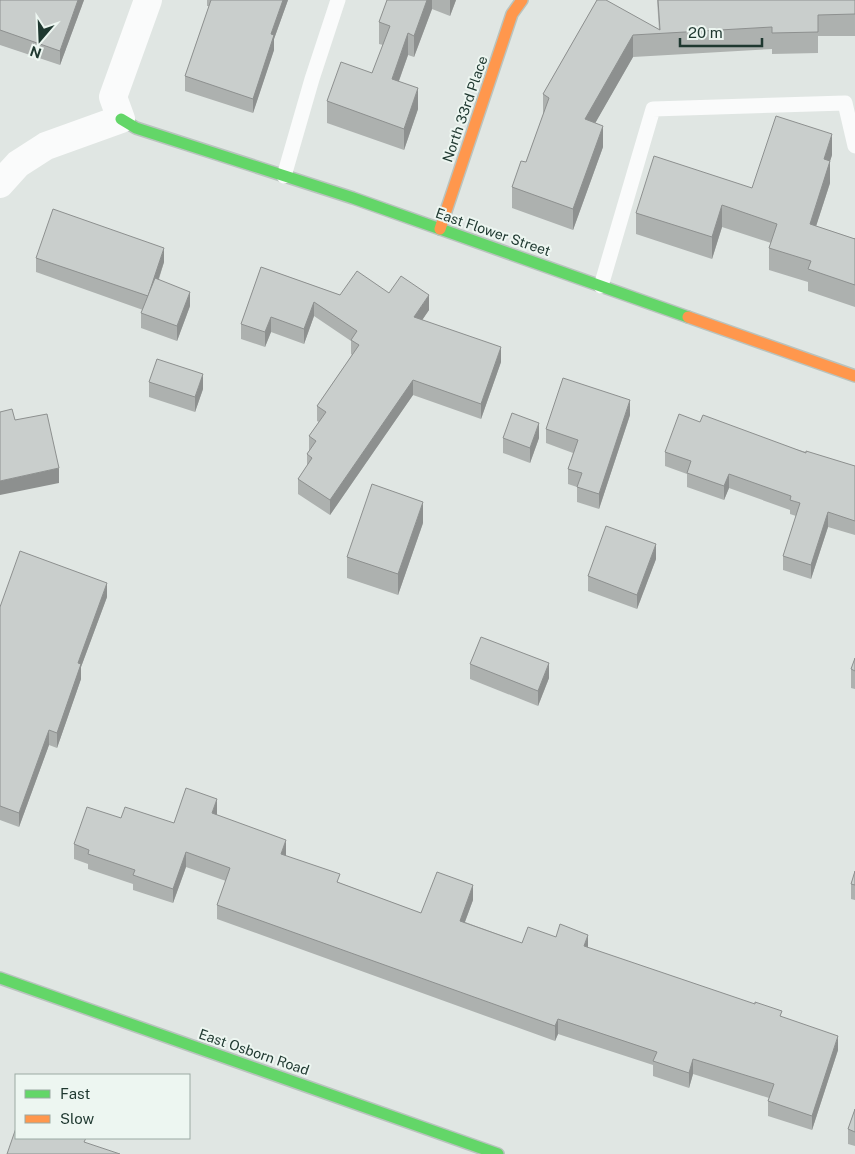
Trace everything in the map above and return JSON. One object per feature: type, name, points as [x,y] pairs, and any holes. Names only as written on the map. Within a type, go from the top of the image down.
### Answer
[{"type":"street","points":[[0,184],[18,164],[46,146],[121,119],[113,97],[148,0]]},
{"type":"street","name":"North 33rd Place","points":[[440,229],[512,14],[522,0]]},
{"type":"street","name":"East Flower Street","points":[[121,119],[136,128],[440,229],[855,376]]},
{"type":"street","name":"East Osborn Road","points":[[0,979],[498,1154]]},
{"type":"lane","points":[[284,176],[312,79],[338,0]]},
{"type":"lane","points":[[602,286],[653,109],[845,104],[855,146]]},
{"type":"building","points":[[0,0],[78,0],[60,51],[0,30]]},
{"type":"building","points":[[211,0],[283,0],[271,34],[274,35],[253,99],[185,76]]},
{"type":"building","points":[[387,0],[427,0],[414,36],[408,33],[392,79],[418,88],[404,129],[327,101],[341,62],[372,73],[390,26],[379,22]]},
{"type":"building","points":[[597,0],[606,0],[660,30],[658,0],[855,0],[855,14],[818,15],[818,32],[772,33],[772,27],[633,35],[585,119],[603,126],[573,209],[512,187],[521,161],[526,162],[549,98],[543,94]]},
{"type":"building","points":[[776,116],[832,134],[824,159],[830,161],[810,224],[855,239],[855,285],[808,269],[811,261],[769,248],[777,224],[722,205],[712,237],[636,213],[654,156],[752,188]]},
{"type":"building","points":[[53,209],[164,248],[148,296],[36,258]]},
{"type":"building","points":[[261,267],[340,295],[357,271],[389,293],[401,276],[429,295],[414,317],[501,347],[481,404],[413,380],[330,500],[298,479],[312,458],[307,454],[316,441],[309,436],[326,412],[317,406],[359,345],[351,340],[357,331],[314,302],[304,329],[271,317],[265,332],[241,324]]},
{"type":"building","points":[[155,278],[190,292],[177,326],[141,313]]},
{"type":"building","points":[[157,359],[203,374],[195,397],[149,382]]},
{"type":"building","points":[[563,378],[630,400],[599,494],[577,487],[582,473],[568,469],[578,440],[546,429]]},
{"type":"building","points":[[12,409],[15,420],[47,414],[59,468],[0,481],[0,412]]},
{"type":"building","points":[[512,413],[539,423],[530,448],[503,438]]},
{"type":"building","points":[[679,414],[700,422],[703,415],[806,453],[806,451],[855,466],[855,521],[828,512],[811,565],[783,556],[800,503],[790,500],[791,496],[729,474],[724,486],[687,473],[691,461],[665,452]]},
{"type":"building","points":[[372,484],[423,502],[398,574],[347,557]]},
{"type":"building","points":[[606,526],[656,544],[637,595],[588,576]]},
{"type":"building","points":[[20,551],[107,583],[78,663],[81,664],[57,733],[49,730],[19,813],[0,806],[0,607]]},
{"type":"building","points":[[481,637],[549,663],[538,691],[470,664]]},
{"type":"building","points":[[855,658],[855,671],[851,669]]},
{"type":"building","points":[[186,788],[217,799],[212,813],[286,840],[281,854],[340,874],[337,882],[421,913],[437,872],[473,885],[460,921],[522,943],[528,927],[556,937],[560,924],[588,935],[584,946],[755,1004],[755,1002],[782,1011],[780,1016],[838,1036],[812,1116],[768,1101],[774,1084],[693,1059],[689,1073],[653,1061],[657,1052],[558,1019],[555,1026],[217,905],[230,868],[186,852],[173,889],[133,875],[135,870],[88,854],[89,850],[74,844],[87,807],[121,818],[125,807],[174,823]]},
{"type":"building","points":[[855,871],[855,885],[851,884]]},
{"type":"building","points":[[855,1109],[855,1132],[848,1129]]},
{"type":"building","points":[[15,1131],[15,1139],[86,1139],[84,1142],[120,1154],[7,1154]]},
{"type":"traffic: fast","points":[[121,119],[136,128],[353,198],[688,317]]},
{"type":"traffic: fast","points":[[0,978],[498,1154]]},
{"type":"traffic: slow","points":[[440,229],[512,14],[522,0]]},
{"type":"traffic: slow","points":[[688,317],[855,376]]}]
